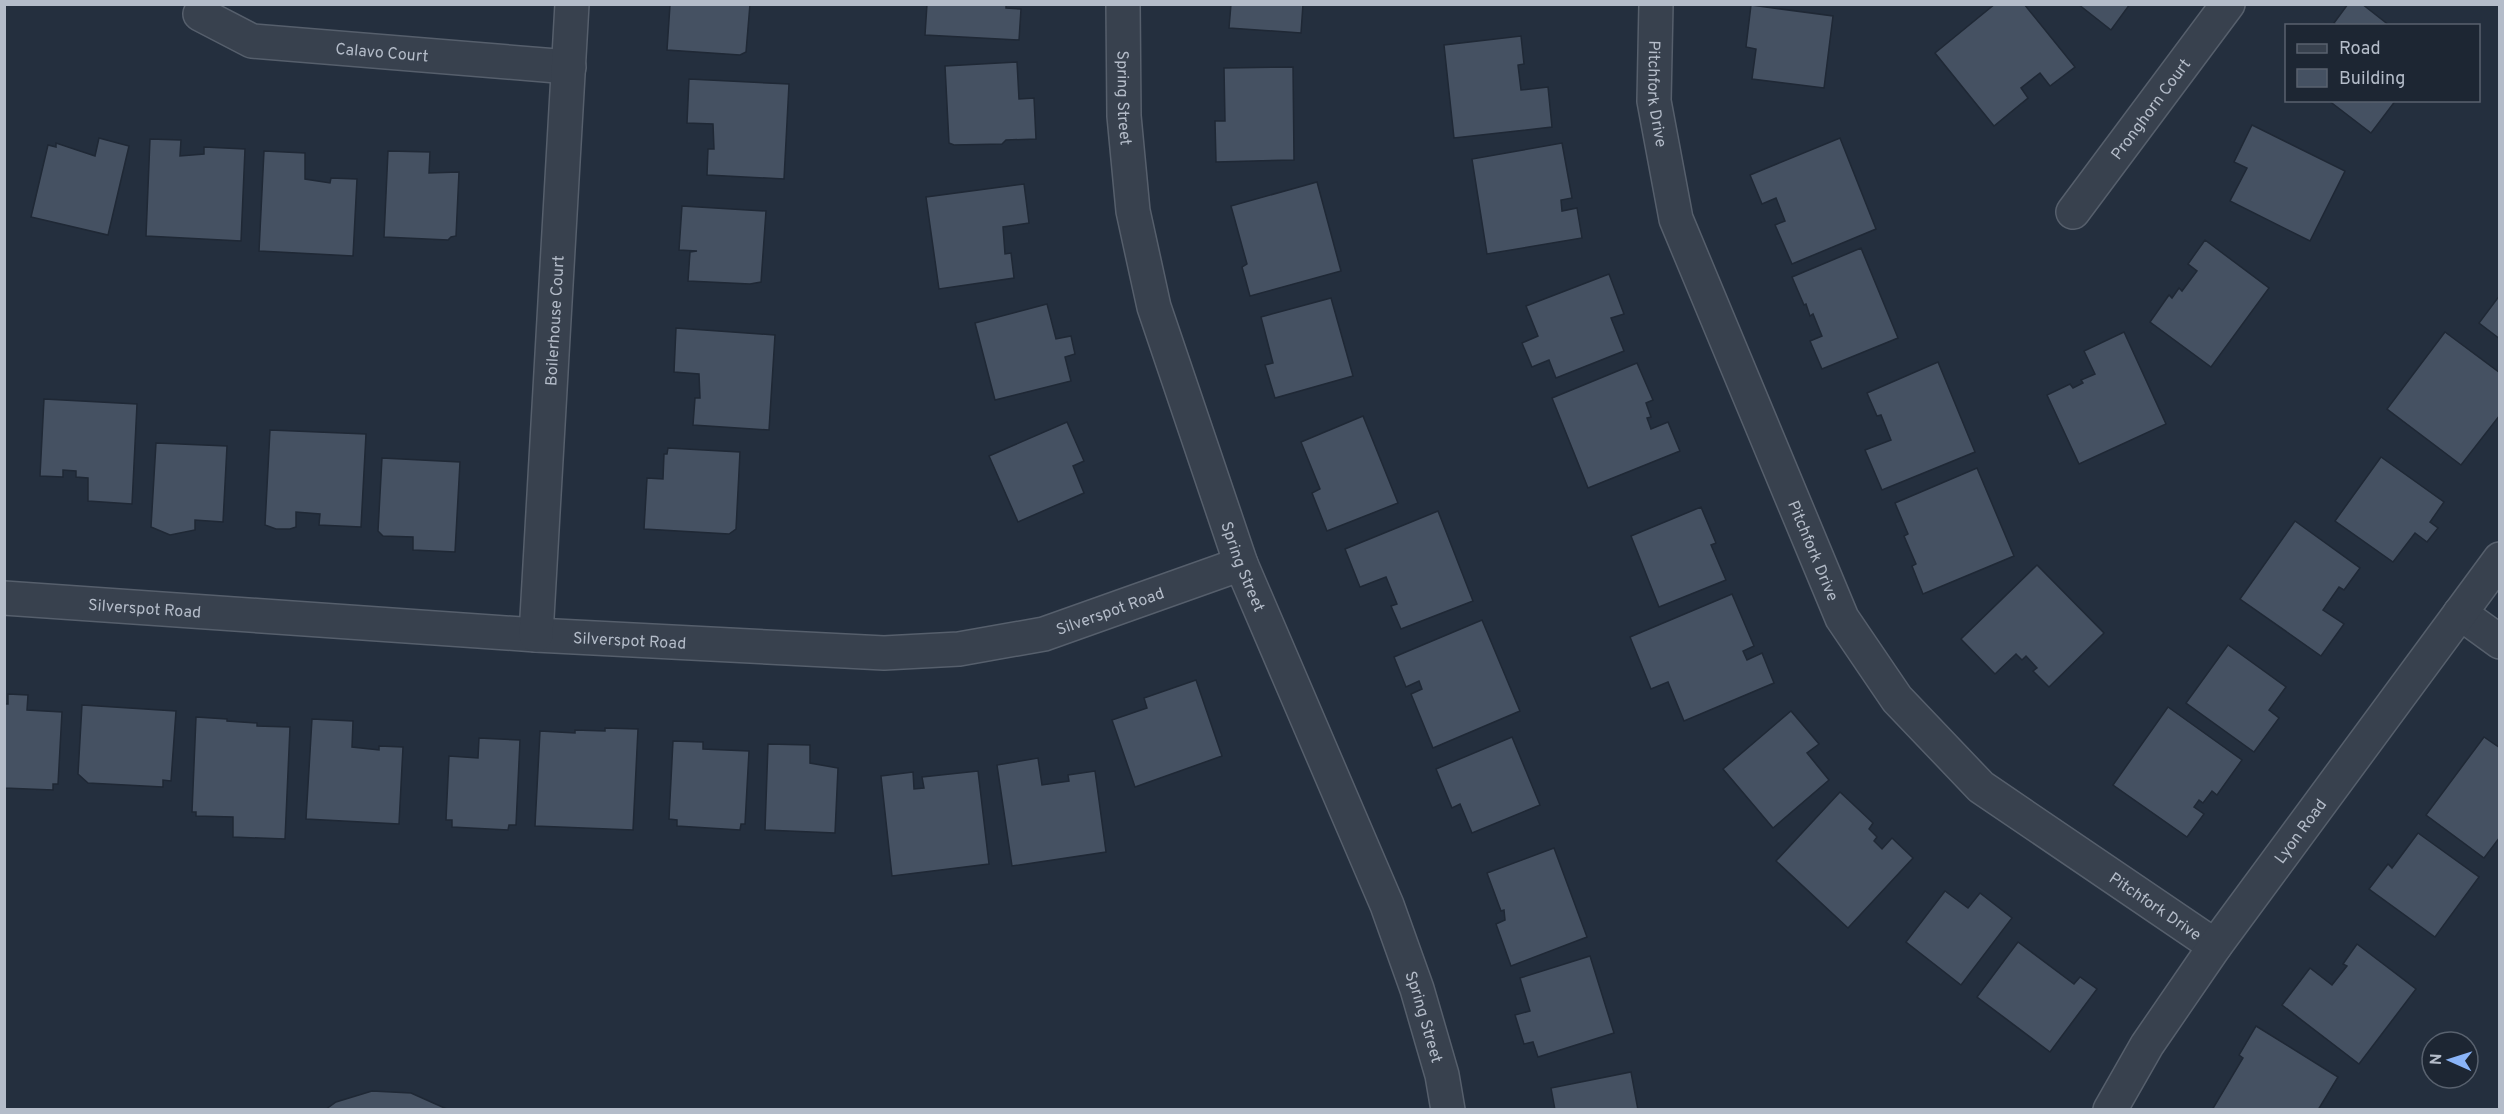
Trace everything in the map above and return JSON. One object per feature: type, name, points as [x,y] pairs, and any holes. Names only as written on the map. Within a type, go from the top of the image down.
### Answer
[{"type":"street","name":"Boilerhouse Court","points":[[536,635],[572,4]]},
{"type":"street","name":"Spring Street","points":[[1123,4],[1124,116],[1132,211],[1154,307],[1241,564],[1387,905],[1417,989],[1442,1075],[1448,1110]]},
{"type":"street","name":"Pitchfork Drive","points":[[1656,4],[1654,101],[1676,219],[1842,618],[1897,699],[1981,787],[2215,946]]},
{"type":"street","name":"Pronghorn Court","points":[[2073,212],[2228,4]]},
{"type":"street","name":"Calavo Court","points":[[200,14],[252,41],[569,67]]},
{"type":"street","name":"Lyon Road","points":[[2110,1110],[2146,1045],[2215,946],[2499,559]]},
{"type":"street","name":"Silverspot Road","points":[[4,598],[536,635],[884,653],[959,649],[1044,634],[1241,564]]},
{"type":"street","points":[[2460,614],[2499,642]]},
{"type":"building","points":[[750,4],[746,52],[740,55],[667,50],[670,5]]},
{"type":"building","points":[[927,4],[1006,4],[1006,8],[1021,9],[1019,40],[925,35]]},
{"type":"building","points":[[1231,4],[1303,4],[1301,33],[1229,28]]},
{"type":"building","points":[[1995,4],[2024,4],[2075,67],[2050,86],[2040,73],[2021,88],[2028,98],[1994,126],[1935,53]]},
{"type":"building","points":[[2078,4],[2130,4],[2111,30]]},
{"type":"building","points":[[2348,4],[2362,4],[2387,24],[2335,24]]},
{"type":"building","points":[[1751,5],[1833,16],[1824,88],[1752,79],[1756,49],[1746,47]]},
{"type":"building","points":[[1521,36],[1524,64],[1518,65],[1521,90],[1548,87],[1552,127],[1454,138],[1444,45]]},
{"type":"building","points":[[1017,62],[1019,99],[1034,98],[1036,139],[1006,140],[1002,144],[954,145],[949,143],[945,66]]},
{"type":"building","points":[[1293,67],[1294,160],[1216,162],[1215,121],[1225,121],[1224,68]]},
{"type":"building","points":[[689,79],[789,84],[784,179],[707,175],[708,149],[714,149],[713,124],[687,123]]},
{"type":"building","points":[[2331,102],[2394,102],[2371,133]]},
{"type":"building","points":[[2252,125],[2345,171],[2310,241],[2230,201],[2247,168],[2234,162]]},
{"type":"building","points":[[99,138],[129,146],[108,235],[31,217],[48,145],[56,147],[56,143],[95,156]]},
{"type":"building","points":[[1840,138],[1876,229],[1792,264],[1775,225],[1785,221],[1776,198],[1762,204],[1750,175]]},
{"type":"building","points":[[150,139],[181,140],[180,156],[204,154],[204,147],[245,149],[241,241],[146,236]]},
{"type":"building","points":[[1562,143],[1572,198],[1561,200],[1562,211],[1577,208],[1582,238],[1487,254],[1472,159]]},
{"type":"building","points":[[264,151],[305,153],[305,179],[330,183],[331,178],[357,179],[353,256],[259,251]]},
{"type":"building","points":[[388,151],[430,152],[429,173],[459,172],[456,236],[448,240],[384,237]]},
{"type":"building","points":[[1317,182],[1341,271],[1250,296],[1242,267],[1247,264],[1231,206]]},
{"type":"building","points":[[1024,184],[1029,223],[1003,227],[1005,254],[1011,253],[1014,278],[939,289],[926,197]]},
{"type":"building","points":[[682,206],[766,211],[761,282],[750,284],[688,281],[690,252],[697,251],[679,250]]},
{"type":"building","points":[[2205,240],[2269,288],[2211,367],[2150,322],[2169,295],[2172,298],[2179,288],[2182,291],[2197,271],[2188,264]]},
{"type":"building","points":[[1861,248],[1898,338],[1822,369],[1810,341],[1822,336],[1813,314],[1810,316],[1806,304],[1804,305],[1792,277]]},
{"type":"building","points":[[1609,274],[1624,314],[1611,318],[1624,351],[1556,378],[1549,360],[1532,367],[1522,343],[1538,336],[1526,306]]},
{"type":"building","points":[[2500,295],[2500,339],[2479,323]]},
{"type":"building","points":[[1331,298],[1353,376],[1275,398],[1265,365],[1273,363],[1261,317]]},
{"type":"building","points":[[1047,304],[1056,339],[1071,336],[1075,354],[1065,357],[1071,381],[995,400],[975,323]]},
{"type":"building","points":[[676,328],[775,335],[769,430],[693,425],[695,398],[700,398],[699,374],[674,372]]},
{"type":"building","points":[[2124,332],[2166,424],[2079,464],[2047,395],[2070,384],[2073,388],[2083,383],[2081,380],[2095,374],[2084,351]]},
{"type":"building","points":[[2445,332],[2500,373],[2500,415],[2461,465],[2387,409]]},
{"type":"building","points":[[1938,362],[1975,452],[1882,490],[1865,450],[1891,440],[1881,415],[1877,416],[1867,393]]},
{"type":"building","points":[[1637,363],[1653,400],[1646,403],[1651,417],[1647,418],[1651,429],[1668,422],[1680,451],[1588,488],[1552,398]]},
{"type":"building","points":[[44,399],[137,404],[132,504],[88,501],[88,478],[76,477],[76,471],[63,470],[63,477],[40,476]]},
{"type":"building","points":[[1363,416],[1398,503],[1327,531],[1312,493],[1320,489],[1301,442]]},
{"type":"building","points":[[1067,422],[1084,461],[1073,466],[1084,493],[1018,522],[989,456]]},
{"type":"building","points":[[270,430],[366,434],[361,527],[319,525],[320,514],[296,512],[296,527],[276,529],[265,525]]},
{"type":"building","points":[[156,443],[227,446],[223,522],[195,520],[195,530],[170,535],[151,527]]},
{"type":"building","points":[[668,448],[740,452],[736,529],[729,534],[644,529],[647,478],[663,479],[664,454],[667,454]]},
{"type":"building","points":[[2381,457],[2444,502],[2430,522],[2438,528],[2427,542],[2415,533],[2393,562],[2335,521]]},
{"type":"building","points":[[382,458],[460,462],[455,552],[413,550],[413,537],[383,536],[378,531]]},
{"type":"building","points":[[1977,468],[2014,556],[1923,594],[1912,566],[1916,564],[1904,536],[1908,534],[1895,503]]},
{"type":"building","points":[[1701,507],[1716,543],[1711,545],[1726,580],[1659,607],[1631,536]]},
{"type":"building","points":[[1438,511],[1473,601],[1401,629],[1391,606],[1397,604],[1386,577],[1360,587],[1345,549]]},
{"type":"building","points":[[2295,521],[2360,568],[2344,590],[2339,587],[2323,610],[2344,624],[2321,656],[2240,599]]},
{"type":"building","points":[[2037,565],[2104,633],[2049,687],[2033,671],[2037,668],[2026,656],[2022,660],[2016,654],[1995,674],[1961,639]]},
{"type":"building","points":[[1732,594],[1754,646],[1743,651],[1747,660],[1762,653],[1774,683],[1684,721],[1668,682],[1651,689],[1630,637]]},
{"type":"building","points":[[1482,620],[1520,711],[1433,748],[1411,694],[1422,689],[1419,681],[1406,687],[1394,657]]},
{"type":"building","points":[[2228,645],[2286,687],[2269,710],[2279,718],[2254,752],[2186,703]]},
{"type":"building","points":[[1196,680],[1222,756],[1135,787],[1112,720],[1147,708],[1144,698]]},
{"type":"building","points":[[8,694],[28,695],[27,710],[62,712],[58,784],[53,784],[53,790],[4,788],[4,704],[8,704]]},
{"type":"building","points":[[82,705],[176,711],[171,781],[163,780],[163,787],[88,783],[78,774]]},
{"type":"building","points":[[2168,707],[2242,760],[2217,795],[2212,791],[2203,803],[2199,800],[2194,807],[2204,814],[2187,837],[2113,785]]},
{"type":"building","points":[[1791,711],[1819,744],[1807,753],[1829,780],[1773,828],[1723,769]]},
{"type":"building","points":[[196,717],[257,723],[257,726],[290,727],[285,839],[233,837],[233,817],[196,816],[196,812],[192,812]]},
{"type":"building","points":[[312,719],[353,721],[352,747],[379,750],[379,746],[403,747],[399,824],[306,819]]},
{"type":"building","points":[[605,728],[638,729],[633,830],[535,826],[540,731],[575,733],[575,730],[605,731]]},
{"type":"building","points":[[1512,737],[1540,805],[1472,833],[1460,804],[1452,808],[1436,769]]},
{"type":"building","points":[[2484,737],[2500,748],[2500,837],[2484,858],[2426,815]]},
{"type":"building","points":[[479,738],[520,740],[516,825],[509,825],[508,830],[452,827],[452,820],[446,820],[449,756],[478,758]]},
{"type":"building","points":[[673,741],[703,742],[703,749],[749,751],[745,824],[741,824],[740,830],[677,826],[677,820],[669,819]]},
{"type":"building","points":[[768,744],[810,745],[810,763],[838,768],[835,833],[765,830]]},
{"type":"building","points":[[1038,758],[1042,785],[1069,781],[1068,775],[1095,771],[1106,852],[1012,866],[997,765]]},
{"type":"building","points":[[978,771],[989,864],[892,876],[881,776],[913,772],[914,789],[924,788],[922,777]]},
{"type":"building","points":[[1840,792],[1873,823],[1869,829],[1877,837],[1874,841],[1882,849],[1892,838],[1913,858],[1848,928],[1776,861]]},
{"type":"building","points":[[2418,833],[2479,877],[2435,937],[2369,889],[2388,864],[2392,868]]},
{"type":"building","points":[[1554,848],[1587,937],[1511,966],[1496,924],[1505,920],[1504,910],[1501,911],[1487,873]]},
{"type":"building","points":[[1945,891],[1968,908],[1980,893],[2012,918],[1961,985],[1906,942]]},
{"type":"building","points":[[2018,942],[2074,984],[2080,977],[2097,989],[2050,1052],[1977,997]]},
{"type":"building","points":[[2357,944],[2416,989],[2359,1064],[2282,1005],[2310,968],[2332,985],[2347,966],[2343,964]]},
{"type":"building","points":[[1590,956],[1614,1033],[1538,1057],[1533,1042],[1524,1044],[1515,1015],[1530,1011],[1520,978]]},
{"type":"building","points":[[2256,1026],[2338,1077],[2318,1110],[2212,1110],[2243,1058],[2239,1055]]},
{"type":"building","points":[[1631,1072],[1638,1110],[1555,1110],[1551,1088]]},
{"type":"building","points":[[372,1091],[411,1093],[449,1110],[325,1110],[336,1102]]}]
